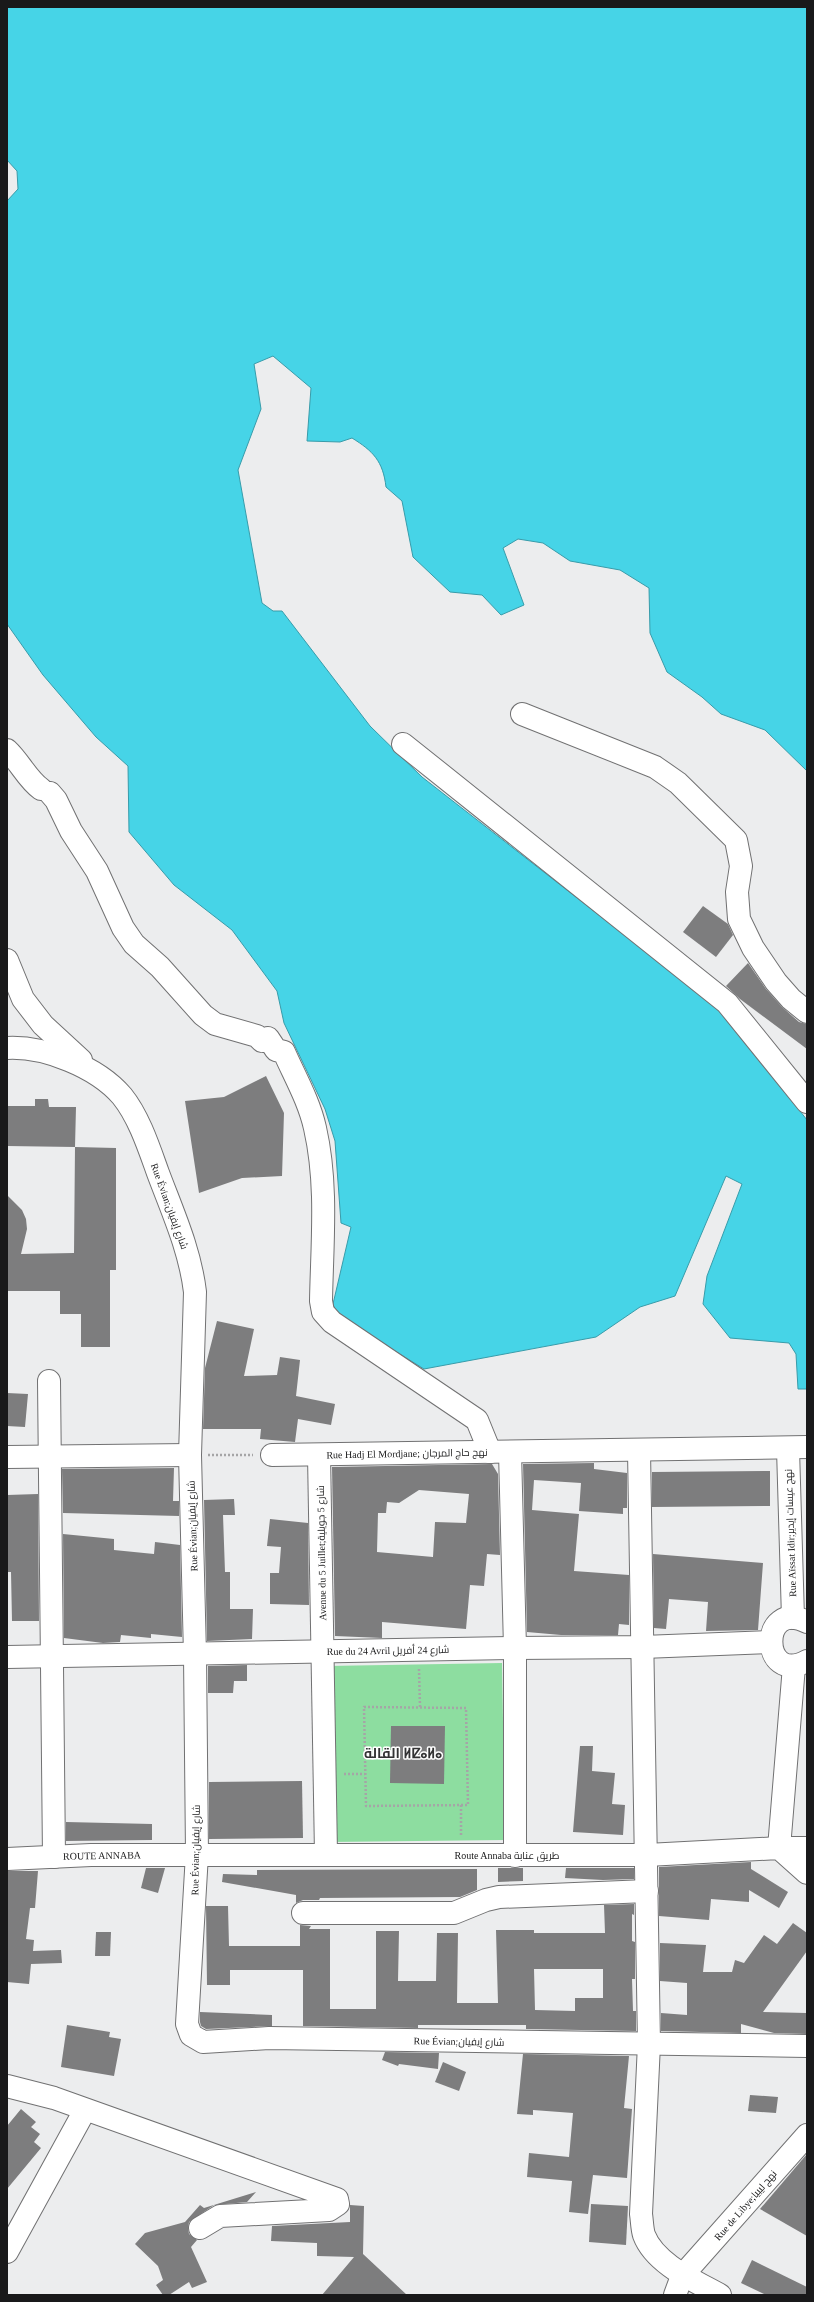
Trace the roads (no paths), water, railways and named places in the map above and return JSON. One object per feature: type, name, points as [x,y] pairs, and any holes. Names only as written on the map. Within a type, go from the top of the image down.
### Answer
[{"type":"street","points":[[522,714],[655,767],[678,783],[736,840],[741,866],[737,892],[739,919],[753,948],[776,982],[807,1012]]},
{"type":"street","points":[[403,744],[727,1003],[807,1102]]},
{"type":"street","points":[[7,750],[17,759],[35,785],[46,791],[56,800],[71,831],[97,871],[123,928],[134,944],[160,966],[203,1015],[215,1024],[257,1036],[262,1041],[268,1038],[276,1050],[284,1052],[305,1098],[315,1128],[323,1180],[321,1301],[323,1312],[332,1322],[477,1420],[500,1452],[515,1648],[516,1856]]},
{"type":"street","name":"Rue Évian;شارع إيفيان","points":[[7,960],[15,997],[94,1073],[122,1096],[136,1121],[182,1233],[192,1268],[194,1292],[190,1455],[195,1655],[197,1854],[187,2024],[191,2035],[203,2042],[268,2038],[807,2046]]},
{"type":"street","name":"Rue Évian;شارع إيفيان","points":[[7,1048],[47,1052],[94,1073]]},
{"type":"street","points":[[49,1381],[54,1856]]},
{"type":"street","name":"Rue Hadj El Mordjane; نهج حاج المرجان","points":[[272,1455],[797,1448]]},
{"type":"street","name":"Rue Aïssat Idir;نهج عيسات إيدير","points":[[797,1448],[800,1620]]},
{"type":"street","points":[[638,1451],[647,1854],[649,2044],[641,2214],[644,2234],[679,2285],[720,2295]]},
{"type":"street","name":"Avenue du 5 Juillet;شارع 5 جويلية","points":[[319,1454],[326,1854]]},
{"type":"street","points":[[7,1457],[190,1455]]},
{"type":"street","points":[[800,1620],[779,1623],[771,1635],[770,1642],[775,1656],[780,1661],[801,1664],[779,1848],[807,1873]]},
{"type":"street","name":"Rue du 24 Avril شارع 24 أفريل","points":[[7,1657],[643,1647],[770,1642]]},
{"type":"street","name":"Route Annaba طريق عنابة","points":[[197,1854],[516,1856],[647,1854],[807,1848]]},
{"type":"street","name":"ROUTE ANNABA","points":[[7,1859],[54,1856],[197,1854]]},
{"type":"street","points":[[303,1913],[454,1913],[486,1900],[499,1897],[647,1891]]},
{"type":"street","points":[[7,2086],[54,2098],[337,2199],[338,2204],[329,2210],[220,2216],[200,2228]]},
{"type":"street","points":[[7,2252],[85,2110]]},
{"type":"street","name":"Rue de Libye;نهج ليبيا","points":[[679,2285],[807,2135]]},
{"type":"water","points":[[7,7],[807,7],[807,771],[765,730],[721,714],[702,697],[667,672],[650,633],[649,588],[620,570],[570,561],[543,543],[518,539],[503,548],[524,605],[501,615],[482,595],[450,592],[413,557],[402,501],[386,487],[385,478],[379,463],[371,452],[352,438],[340,442],[307,441],[311,388],[273,356],[254,364],[261,409],[238,470],[262,603],[273,611],[282,611],[370,726],[422,777],[722,1011],[807,1120],[807,1389],[798,1389],[796,1354],[789,1343],[730,1338],[703,1304],[707,1276],[742,1184],[726,1176],[675,1296],[640,1307],[596,1337],[424,1369],[337,1315],[333,1304],[351,1227],[341,1223],[335,1141],[325,1109],[284,1023],[277,991],[232,930],[174,885],[129,832],[128,766],[96,737],[43,675],[7,624],[7,201],[18,189],[17,171],[7,160]]},
{"type":"district","name":"القالة ⵍⵇⴰⵍⴰ","points":[[403,1753]]}]
